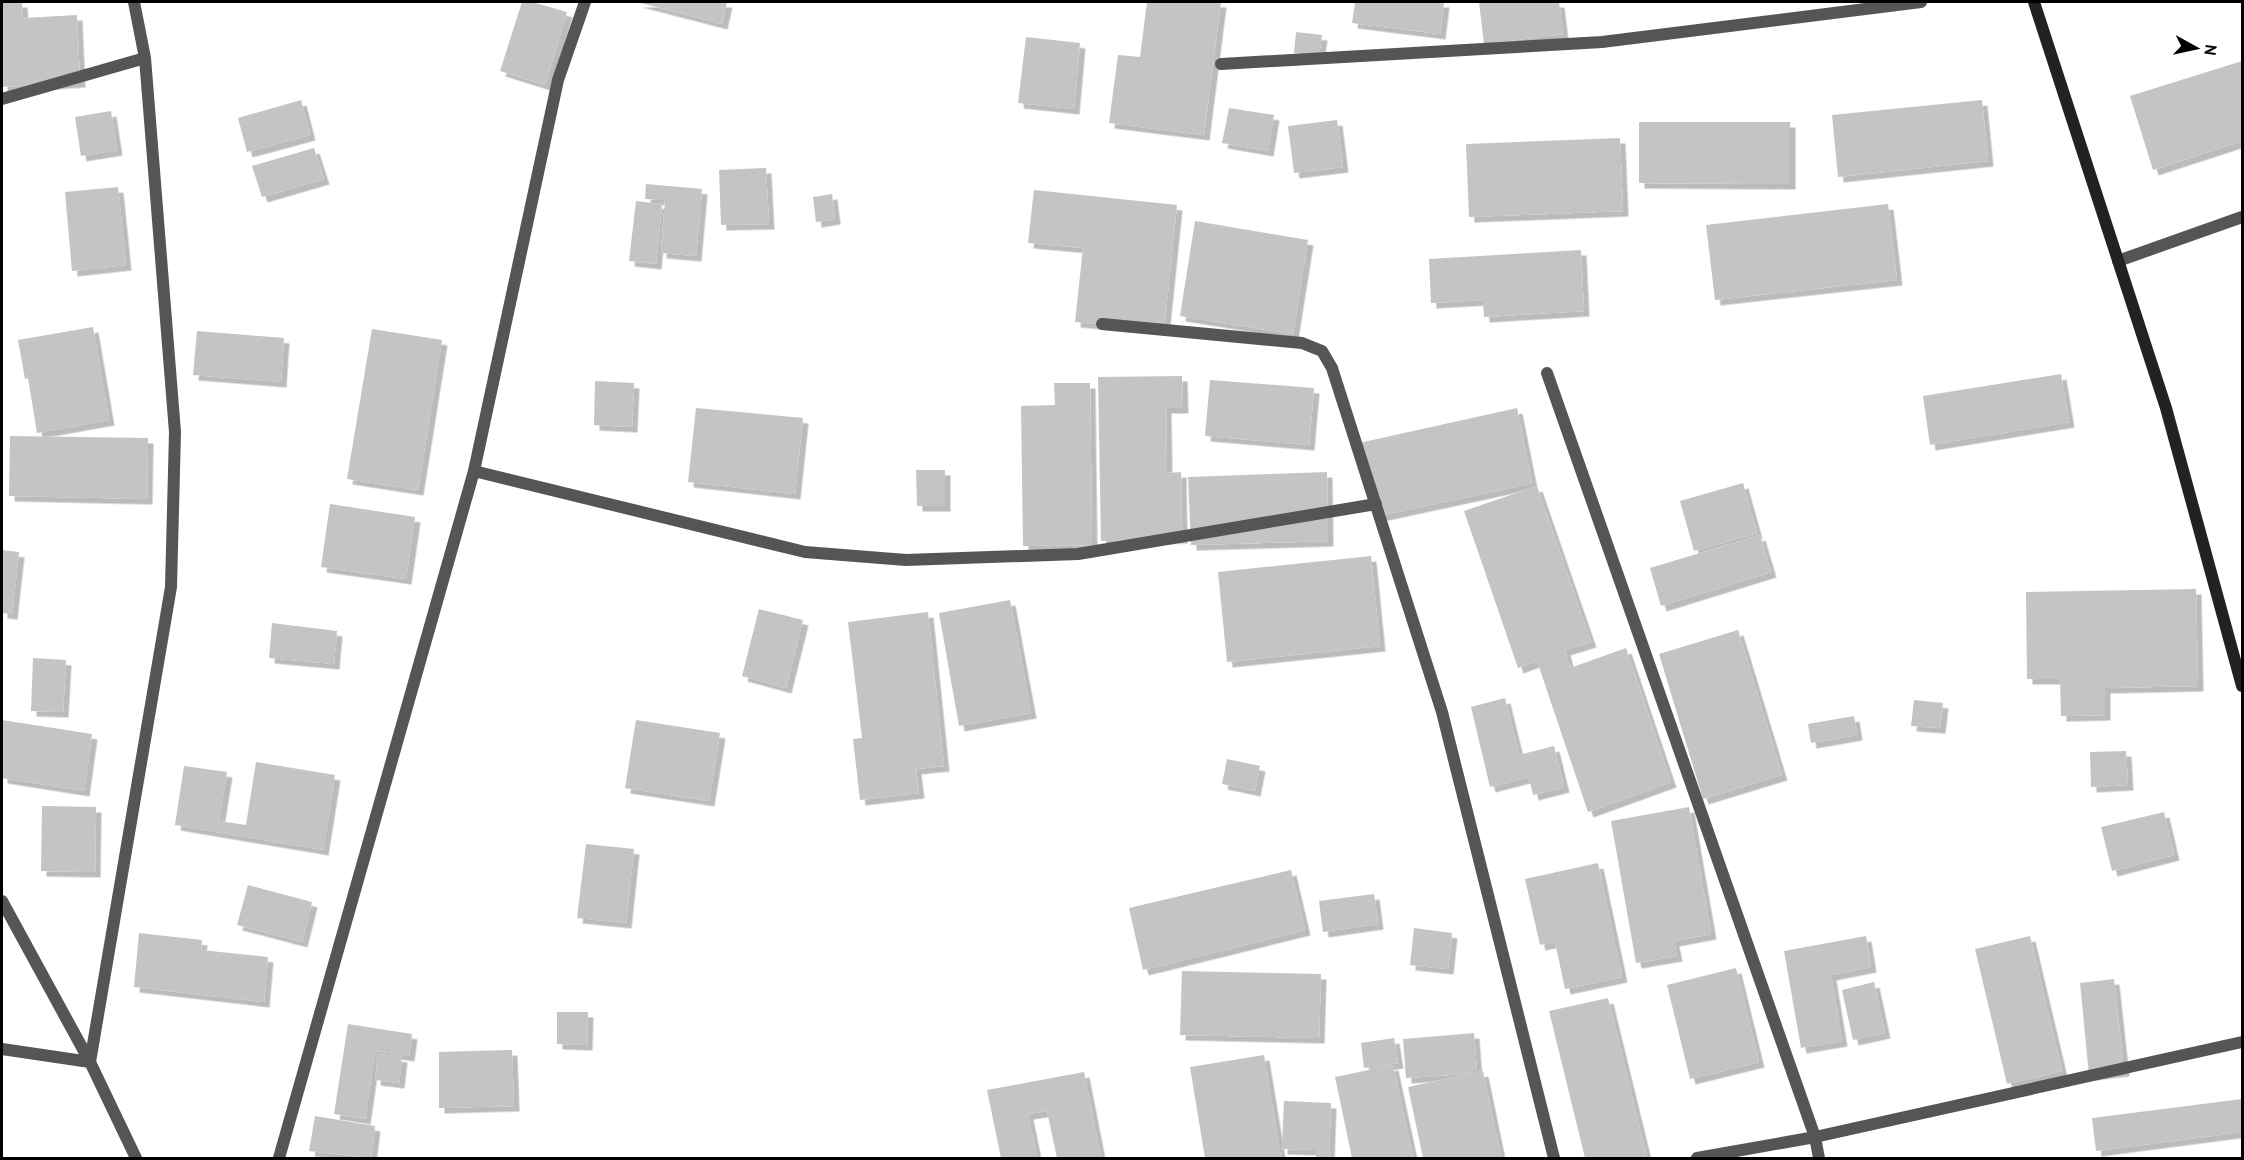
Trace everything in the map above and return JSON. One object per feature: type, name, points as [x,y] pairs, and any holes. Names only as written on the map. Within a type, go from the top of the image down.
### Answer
[{"type":"street","points":[[90,1062],[171,586],[175,432],[145,58],[134,2]]},
{"type":"street","points":[[279,1158],[474,471],[558,80],[585,2]]},
{"type":"street","points":[[1221,64],[1602,42],[1921,2]]},
{"type":"street","points":[[2034,2],[2166,408],[2242,678]]},
{"type":"street","points":[[2,99],[145,58]]},
{"type":"street","points":[[2118,261],[2242,217]]},
{"type":"street","points":[[1102,324],[1302,343],[1322,351],[1332,368],[1442,712],[1554,1158]]},
{"type":"street","points":[[1547,373],[1815,1137],[1820,1158]]},
{"type":"street","points":[[474,471],[805,552],[906,560],[1078,554],[1376,504]]},
{"type":"street","points":[[2,901],[90,1062],[136,1158]]},
{"type":"street","points":[[1697,1158],[1815,1137],[2242,1042]]},
{"type":"street","points":[[2,1049],[90,1062]]},
{"type":"building","points":[[2,2],[22,2],[23,18],[77,15],[80,82],[2,87]]},
{"type":"building","points":[[522,2],[532,2],[567,12],[545,85],[500,71]]},
{"type":"building","points":[[637,2],[727,2],[722,24]]},
{"type":"building","points":[[1147,2],[1221,2],[1204,135],[1109,123],[1118,55],[1140,57]]},
{"type":"building","points":[[1355,2],[1444,2],[1440,34],[1352,23]]},
{"type":"building","points":[[1479,2],[1559,2],[1563,34],[1484,44]]},
{"type":"building","points":[[1296,32],[1322,35],[1319,56],[1294,53]]},
{"type":"building","points":[[1026,37],[1080,43],[1074,109],[1018,103]]},
{"type":"building","points":[[2242,61],[2242,141],[2153,170],[2130,96]]},
{"type":"building","points":[[301,100],[310,135],[247,152],[238,118]]},
{"type":"building","points":[[1982,100],[1988,161],[1838,177],[1832,115]]},
{"type":"building","points":[[1229,108],[1274,115],[1268,151],[1222,143]]},
{"type":"building","points":[[111,111],[117,150],[81,156],[75,117]]},
{"type":"building","points":[[1337,120],[1343,167],[1294,173],[1288,126]]},
{"type":"building","points":[[1639,122],[1790,122],[1790,184],[1639,183]]},
{"type":"building","points":[[1620,138],[1623,211],[1469,217],[1466,144]]},
{"type":"building","points":[[314,148],[324,179],[262,197],[252,166]]},
{"type":"building","points":[[766,168],[769,224],[721,225],[719,170]]},
{"type":"building","points":[[646,184],[702,189],[696,256],[661,253],[665,200],[645,199]]},
{"type":"building","points":[[118,187],[126,265],[72,271],[65,192]]},
{"type":"building","points":[[1034,190],[1177,205],[1164,330],[1075,322],[1083,248],[1028,243]]},
{"type":"building","points":[[832,194],[835,219],[816,222],[813,197]]},
{"type":"building","points":[[636,201],[662,204],[656,264],[629,261]]},
{"type":"building","points":[[1888,204],[1897,280],[1715,300],[1706,225]]},
{"type":"building","points":[[1195,221],[1308,240],[1293,334],[1180,316]]},
{"type":"building","points":[[1581,250],[1584,311],[1484,317],[1483,300],[1431,303],[1429,259]]},
{"type":"building","points":[[93,327],[109,420],[37,433],[28,378],[25,379],[18,340]]},
{"type":"building","points":[[372,329],[442,340],[418,490],[347,479]]},
{"type":"building","points":[[197,331],[284,338],[281,382],[193,375]]},
{"type":"building","points":[[2061,374],[2069,422],[1930,445],[1923,396]]},
{"type":"building","points":[[1182,376],[1183,408],[1166,408],[1167,473],[1181,472],[1182,538],[1101,541],[1098,377]]},
{"type":"building","points":[[1210,380],[1314,388],[1309,445],[1205,436]]},
{"type":"building","points":[[595,381],[634,383],[632,427],[594,425]]},
{"type":"building","points":[[1054,383],[1090,383],[1092,545],[1023,546],[1021,406],[1055,405]]},
{"type":"building","points":[[696,408],[803,418],[795,494],[688,482]]},
{"type":"building","points":[[1517,408],[1532,483],[1374,517],[1359,443]]},
{"type":"building","points":[[10,436],[148,438],[147,499],[9,496]]},
{"type":"building","points":[[916,470],[945,470],[945,506],[917,506]]},
{"type":"building","points":[[1327,472],[1328,541],[1191,545],[1188,477]]},
{"type":"building","points":[[1743,483],[1757,533],[1694,551],[1680,501]]},
{"type":"building","points":[[1537,486],[1591,642],[1565,650],[1570,668],[1626,648],[1671,782],[1588,812],[1537,661],[1518,668],[1464,511]]},
{"type":"building","points":[[330,504],[415,517],[406,579],[321,567]]},
{"type":"building","points":[[1760,535],[1771,572],[1661,606],[1650,568]]},
{"type":"building","points":[[2,550],[19,552],[12,614],[2,613]]},
{"type":"building","points":[[1371,556],[1380,646],[1227,662],[1218,572]]},
{"type":"building","points":[[2196,589],[2198,686],[2105,688],[2105,715],[2061,716],[2060,679],[2027,679],[2026,592]]},
{"type":"building","points":[[1010,600],[1031,713],[959,726],[939,613]]},
{"type":"building","points":[[759,609],[803,620],[786,688],[742,676]]},
{"type":"building","points":[[928,612],[944,766],[916,769],[919,793],[860,800],[853,739],[862,738],[848,622]]},
{"type":"building","points":[[272,623],[337,631],[334,664],[269,658]]},
{"type":"building","points":[[1738,630],[1782,775],[1703,799],[1659,654]]},
{"type":"building","points":[[33,658],[66,660],[63,712],[31,711]]},
{"type":"building","points":[[1505,698],[1519,755],[1554,746],[1564,787],[1533,795],[1529,777],[1490,787],[1471,707]]},
{"type":"building","points":[[1914,700],[1943,703],[1940,728],[1911,726]]},
{"type":"building","points":[[1854,716],[1857,735],[1811,743],[1808,724]]},
{"type":"building","points":[[2,720],[92,734],[84,791],[2,778]]},
{"type":"building","points":[[636,720],[720,733],[709,801],[625,788]]},
{"type":"building","points":[[2126,751],[2128,785],[2091,787],[2090,752]]},
{"type":"building","points":[[1227,759],[1260,766],[1255,791],[1222,784]]},
{"type":"building","points":[[256,762],[335,775],[323,850],[175,825],[184,766],[227,772],[219,821],[246,825]]},
{"type":"building","points":[[42,806],[96,807],[95,872],[41,871]]},
{"type":"building","points":[[1689,807],[1711,934],[1674,941],[1677,956],[1636,963],[1611,821]]},
{"type":"building","points":[[2164,812],[2174,855],[2112,871],[2101,827]]},
{"type":"building","points":[[586,844],[634,849],[626,923],[577,918]]},
{"type":"building","points":[[1598,863],[1622,977],[1565,989],[1555,942],[1540,945],[1525,879]]},
{"type":"building","points":[[1291,870],[1305,930],[1143,970],[1129,908]]},
{"type":"building","points":[[248,885],[312,902],[302,942],[237,925]]},
{"type":"building","points":[[1374,894],[1378,924],[1323,932],[1319,901]]},
{"type":"building","points":[[1414,928],[1452,933],[1448,969],[1410,965]]},
{"type":"building","points":[[139,933],[202,940],[201,950],[268,957],[264,1002],[134,987]]},
{"type":"building","points":[[1866,936],[1871,967],[1831,975],[1842,1041],[1801,1048],[1784,951]]},
{"type":"building","points":[[2030,936],[2062,1071],[2007,1084],[1975,949]]},
{"type":"building","points":[[1736,968],[1759,1062],[1690,1079],[1667,985]]},
{"type":"building","points":[[1182,971],[1321,974],[1319,1038],[1180,1035]]},
{"type":"building","points":[[2114,979],[2124,1071],[2089,1075],[2080,983]]},
{"type":"building","points":[[1874,982],[1885,1033],[1853,1040],[1842,990]]},
{"type":"building","points":[[1608,998],[1647,1158],[1585,1158],[1549,1011]]},
{"type":"building","points":[[557,1012],[588,1012],[587,1045],[557,1044]]},
{"type":"building","points":[[348,1024],[412,1034],[409,1056],[375,1051],[365,1119],[334,1114]]},
{"type":"building","points":[[1474,1033],[1477,1073],[1406,1078],[1403,1039]]},
{"type":"building","points":[[1394,1038],[1398,1063],[1364,1068],[1361,1043]]},
{"type":"building","points":[[512,1050],[514,1106],[439,1108],[439,1052]]},
{"type":"building","points":[[378,1054],[402,1057],[399,1083],[375,1080]]},
{"type":"building","points":[[1264,1055],[1281,1158],[1205,1158],[1190,1067]]},
{"type":"building","points":[[1393,1065],[1413,1158],[1352,1158],[1335,1077]]},
{"type":"building","points":[[1483,1071],[1501,1158],[1423,1158],[1408,1087]]},
{"type":"building","points":[[1084,1072],[1101,1158],[1057,1158],[1047,1111],[1028,1114],[1037,1158],[1001,1158],[987,1090]]},
{"type":"building","points":[[2242,1099],[2242,1132],[2096,1151],[2092,1118]]},
{"type":"building","points":[[1284,1101],[1331,1103],[1329,1158],[1316,1158],[1316,1150],[1282,1149]]},
{"type":"building","points":[[315,1116],[375,1126],[371,1158],[309,1151]]}]
